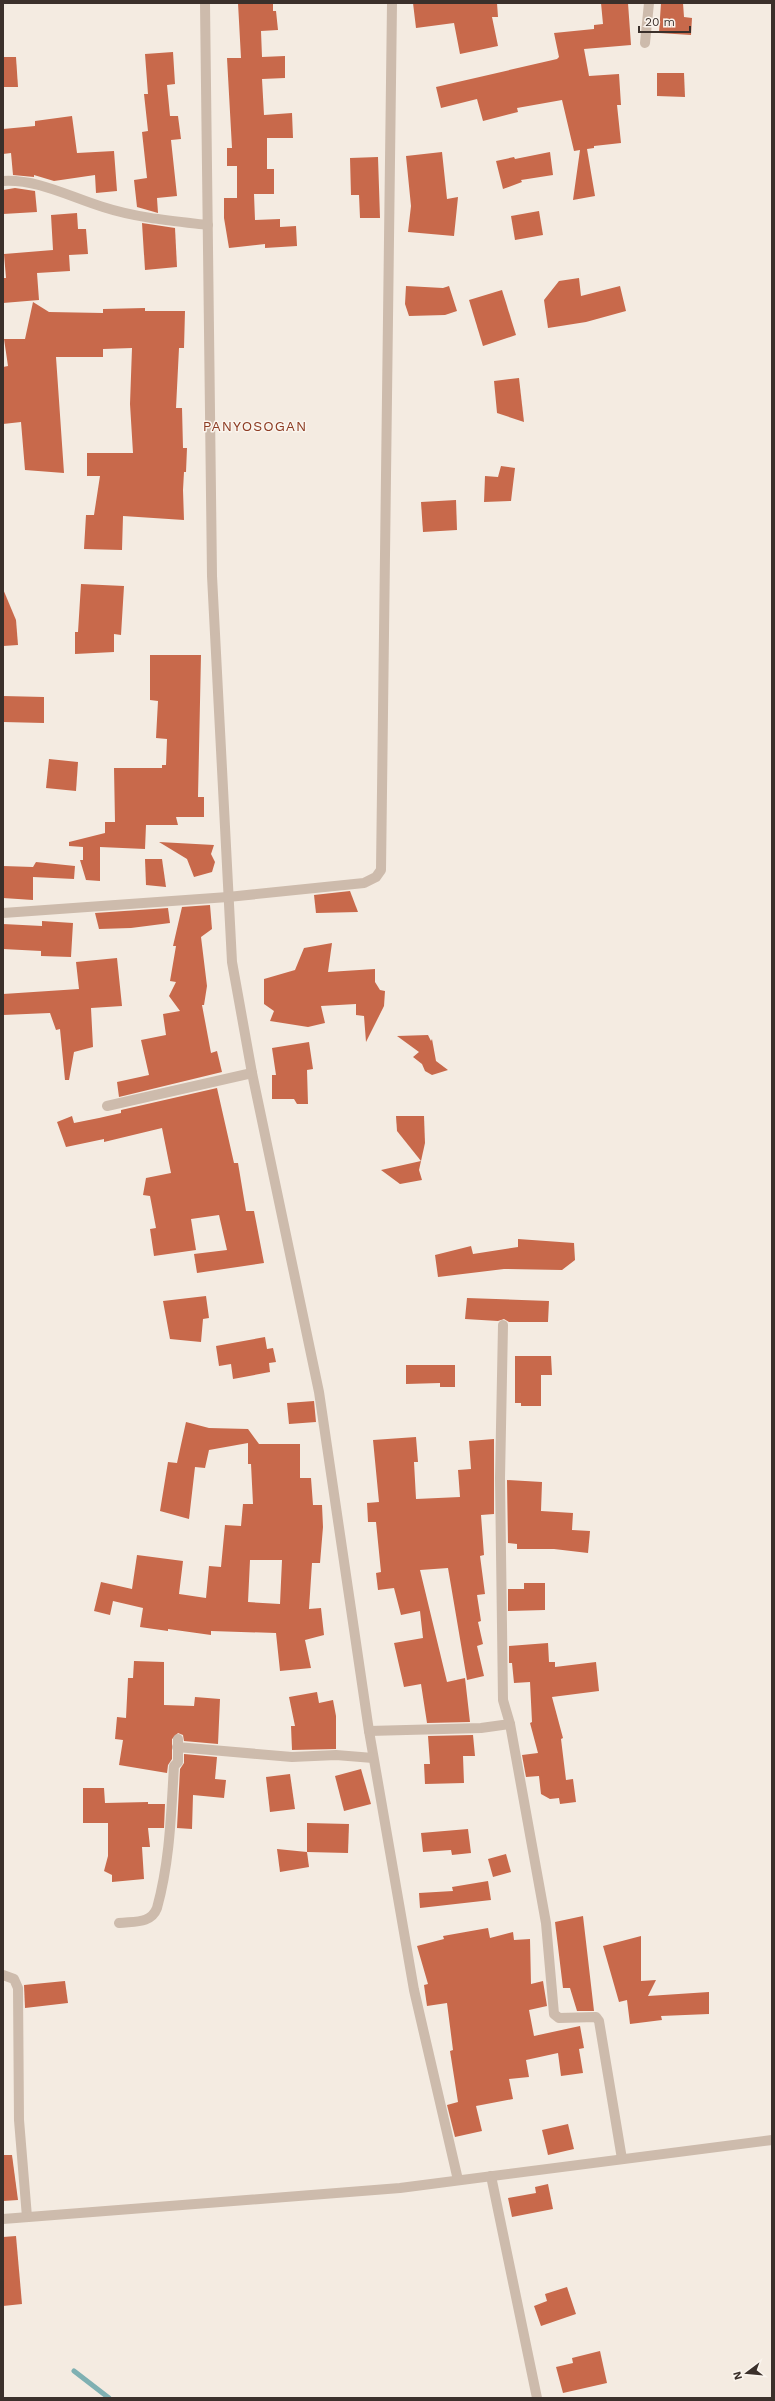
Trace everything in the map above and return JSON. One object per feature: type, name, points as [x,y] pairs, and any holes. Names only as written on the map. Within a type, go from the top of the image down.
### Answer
[{"type":"street","points":[[205,3],[212,576],[232,962],[252,1072],[320,1392],[368,1731],[414,1990],[458,2180]]},
{"type":"street","points":[[3,914],[228,897],[364,883],[376,877],[383,864],[392,3]]},
{"type":"street","points":[[645,43],[649,3]]},
{"type":"street","points":[[3,181],[40,185],[104,208],[151,218],[208,225]]},
{"type":"street","points":[[107,1106],[252,1072]]},
{"type":"street","points":[[503,1325],[500,1478],[503,1700],[510,1724],[546,1923],[554,2014],[559,2018],[596,2017],[599,2021],[622,2159]]},
{"type":"street","points":[[368,1731],[481,1728],[510,1724]]},
{"type":"street","points":[[119,1923],[149,1919],[154,1916],[157,1908],[169,1853],[169,1825],[174,1766],[178,1762],[178,1743],[292,1757],[336,1755],[373,1758]]},
{"type":"street","points":[[3,1975],[14,1979],[18,1988],[19,2120],[27,2217]]},
{"type":"street","points":[[3,2219],[400,2188],[772,2140]]},
{"type":"street","points":[[491,2176],[537,2398]]},
{"type":"building","points":[[238,3],[273,3],[273,11],[276,11],[278,30],[261,31],[262,57],[285,56],[285,78],[262,79],[264,115],[292,113],[293,138],[267,138],[267,169],[274,169],[274,194],[254,194],[255,220],[280,219],[280,227],[296,226],[297,246],[265,248],[265,244],[229,248],[224,218],[224,198],[237,198],[237,166],[227,166],[227,148],[232,148],[227,58],[241,58]]},
{"type":"building","points":[[413,3],[497,3],[498,17],[492,17],[498,46],[460,54],[454,23],[416,28]]},
{"type":"building","points":[[601,3],[628,3],[631,45],[584,49],[589,76],[619,74],[621,105],[617,105],[621,143],[594,146],[594,148],[587,149],[595,196],[573,200],[580,150],[574,151],[562,100],[517,108],[518,112],[483,121],[477,99],[441,108],[436,87],[557,59],[559,57],[554,33],[594,29],[594,25],[603,24]]},
{"type":"building","points":[[661,3],[683,3],[684,17],[692,18],[691,35],[659,33]]},
{"type":"building","points":[[173,52],[175,84],[167,85],[170,116],[178,116],[181,139],[171,140],[177,196],[157,198],[158,213],[137,207],[134,180],[147,178],[142,132],[148,131],[144,94],[148,94],[145,54]]},
{"type":"building","points":[[3,57],[16,57],[18,87],[3,87]]},
{"type":"building","points":[[657,73],[684,73],[685,97],[657,96]]},
{"type":"building","points":[[72,116],[77,153],[114,151],[117,191],[96,193],[95,175],[54,181],[34,175],[34,177],[13,175],[11,153],[3,154],[3,129],[35,126],[35,121]]},
{"type":"building","points":[[442,152],[447,199],[458,197],[454,236],[408,232],[411,206],[406,156]]},
{"type":"building","points":[[550,152],[553,175],[521,180],[522,182],[503,189],[496,161]]},
{"type":"building","points":[[378,157],[380,218],[360,218],[359,195],[351,195],[350,158]]},
{"type":"building","points":[[15,188],[35,191],[37,212],[3,214],[3,190]]},
{"type":"building","points":[[539,211],[543,235],[515,240],[511,216]]},
{"type":"building","points":[[77,213],[78,229],[86,229],[88,254],[69,255],[70,271],[37,273],[39,300],[3,303],[3,278],[6,278],[4,254],[53,250],[51,215]]},
{"type":"building","points":[[142,223],[175,228],[177,267],[145,270]]},
{"type":"building","points":[[579,278],[581,296],[620,286],[626,311],[586,322],[548,328],[544,300],[559,281]]},
{"type":"building","points":[[406,286],[443,288],[449,286],[457,311],[445,315],[409,316],[405,304]]},
{"type":"building","points":[[502,290],[516,335],[483,346],[469,300]]},
{"type":"building","points":[[33,302],[49,312],[103,313],[103,309],[145,308],[145,311],[185,311],[184,348],[179,348],[176,408],[182,408],[183,448],[187,448],[186,472],[184,472],[183,490],[184,520],[123,516],[122,550],[84,549],[86,515],[94,515],[100,476],[87,476],[87,453],[133,453],[130,404],[132,348],[103,349],[103,357],[56,357],[64,473],[25,470],[21,422],[3,424],[3,367],[8,366],[4,339],[25,339]]},
{"type":"building","points":[[519,378],[524,422],[497,413],[494,381]]},
{"type":"building","points":[[501,466],[515,468],[511,501],[484,502],[485,476],[498,477]]},
{"type":"building","points":[[456,500],[457,530],[423,532],[421,502]]},
{"type":"building","points":[[81,584],[124,586],[121,635],[114,634],[114,652],[75,654],[75,632],[78,632]]},
{"type":"building","points":[[3,589],[16,620],[18,645],[3,646]]},
{"type":"building","points":[[150,655],[201,655],[198,797],[204,797],[204,817],[176,817],[178,825],[146,825],[145,849],[100,847],[100,881],[86,880],[80,860],[83,860],[83,847],[69,846],[69,842],[105,833],[105,822],[115,822],[114,768],[162,768],[162,765],[166,765],[167,739],[156,738],[158,701],[150,700]]},
{"type":"building","points":[[3,696],[44,697],[44,723],[3,722]]},
{"type":"building","points":[[49,759],[78,762],[76,791],[46,788]]},
{"type":"building","points":[[159,842],[214,845],[211,854],[215,862],[212,872],[194,877],[187,859]]},
{"type":"building","points":[[145,859],[162,859],[166,887],[146,885]]},
{"type":"building","points":[[36,862],[75,866],[74,879],[33,877],[33,900],[3,898],[3,866],[33,867]]},
{"type":"building","points":[[350,891],[358,912],[316,913],[314,895]]},
{"type":"building","points":[[210,905],[212,929],[201,937],[207,986],[204,1005],[202,1005],[211,1053],[217,1051],[222,1072],[119,1097],[117,1082],[149,1075],[141,1040],[166,1035],[163,1014],[180,1011],[169,996],[176,982],[170,981],[176,946],[173,946],[182,907]]},
{"type":"building","points":[[168,908],[170,923],[131,928],[99,929],[95,913]]},
{"type":"building","points":[[42,921],[73,923],[71,957],[41,956],[41,951],[3,949],[3,924],[42,926]]},
{"type":"building","points":[[332,943],[328,972],[375,969],[375,982],[380,990],[385,991],[384,1006],[366,1042],[364,1016],[356,1015],[356,1004],[321,1006],[325,1023],[308,1027],[270,1021],[274,1011],[264,1004],[264,979],[295,970],[304,948]]},
{"type":"building","points":[[117,958],[122,1006],[91,1008],[93,1047],[74,1052],[69,1080],[65,1080],[60,1029],[56,1030],[50,1013],[3,1015],[3,994],[79,989],[76,962]]},
{"type":"building","points":[[428,1035],[431,1041],[432,1039],[436,1061],[448,1070],[432,1075],[425,1071],[422,1064],[413,1057],[419,1052],[397,1036]]},
{"type":"building","points":[[309,1042],[313,1069],[307,1070],[308,1104],[297,1104],[294,1099],[272,1099],[272,1075],[276,1075],[272,1048]]},
{"type":"building","points":[[217,1088],[234,1163],[238,1163],[246,1211],[254,1211],[264,1263],[197,1273],[194,1254],[227,1250],[219,1215],[191,1219],[196,1250],[154,1256],[150,1229],[156,1228],[150,1196],[143,1195],[146,1178],[171,1173],[162,1128],[104,1142],[104,1139],[66,1147],[57,1122],[72,1116],[74,1123],[99,1118],[121,1113],[121,1110]]},
{"type":"building","points":[[396,1116],[424,1116],[425,1143],[421,1161],[397,1131]]},
{"type":"building","points":[[421,1161],[419,1170],[422,1180],[400,1184],[381,1170]]},
{"type":"building","points":[[518,1239],[574,1243],[575,1260],[562,1270],[504,1269],[438,1277],[435,1255],[471,1246],[473,1254],[518,1247]]},
{"type":"building","points":[[206,1296],[209,1318],[203,1319],[201,1342],[170,1339],[163,1301]]},
{"type":"building","points":[[467,1298],[549,1301],[548,1322],[509,1322],[504,1319],[498,1321],[465,1319]]},
{"type":"building","points":[[265,1337],[267,1349],[273,1348],[276,1362],[269,1363],[270,1372],[233,1379],[231,1364],[219,1366],[216,1346]]},
{"type":"building","points":[[515,1356],[551,1356],[552,1375],[541,1375],[541,1406],[521,1406],[521,1403],[515,1403]]},
{"type":"building","points":[[406,1365],[455,1365],[455,1387],[440,1387],[440,1383],[406,1384]]},
{"type":"building","points":[[314,1401],[316,1422],[289,1424],[287,1403]]},
{"type":"building","points":[[186,1422],[209,1428],[248,1429],[259,1444],[300,1444],[300,1478],[311,1478],[313,1505],[322,1505],[323,1527],[320,1563],[312,1563],[309,1609],[321,1608],[324,1635],[305,1640],[311,1668],[280,1671],[276,1633],[211,1631],[211,1635],[140,1627],[143,1608],[113,1601],[110,1615],[94,1611],[101,1582],[132,1589],[137,1555],[183,1561],[179,1594],[206,1598],[209,1566],[221,1567],[225,1525],[241,1526],[243,1504],[253,1504],[251,1464],[248,1464],[248,1443],[209,1450],[205,1468],[195,1467],[189,1519],[160,1511],[168,1462],[177,1463]],"holes":[[[250,1560],[282,1560],[280,1604],[248,1602]]]},
{"type":"building","points":[[416,1437],[418,1462],[414,1462],[416,1499],[460,1497],[458,1470],[471,1469],[469,1441],[494,1439],[494,1514],[481,1515],[484,1555],[480,1556],[485,1594],[477,1595],[481,1621],[478,1622],[483,1644],[477,1646],[484,1676],[467,1680],[448,1568],[420,1570],[447,1682],[465,1678],[470,1722],[427,1723],[421,1684],[404,1687],[394,1643],[423,1638],[420,1611],[401,1615],[394,1588],[378,1590],[376,1573],[381,1572],[376,1522],[368,1522],[367,1503],[379,1502],[373,1440]]},
{"type":"building","points":[[507,1480],[542,1482],[541,1511],[573,1513],[572,1530],[590,1531],[588,1553],[554,1549],[517,1549],[517,1544],[508,1543]]},
{"type":"building","points":[[524,1583],[545,1583],[545,1610],[508,1611],[508,1589],[524,1589]]},
{"type":"building","points":[[548,1643],[549,1662],[555,1662],[555,1667],[596,1662],[599,1691],[552,1697],[563,1738],[561,1739],[566,1780],[573,1779],[576,1802],[560,1804],[559,1798],[550,1799],[541,1794],[539,1776],[526,1777],[522,1755],[538,1753],[530,1723],[532,1722],[530,1682],[514,1683],[512,1663],[509,1663],[509,1646]]},
{"type":"building","points":[[134,1661],[164,1662],[164,1705],[194,1706],[195,1697],[220,1699],[218,1744],[184,1741],[183,1735],[178,1733],[172,1739],[172,1759],[168,1765],[167,1773],[119,1765],[123,1740],[115,1739],[117,1717],[126,1718],[128,1678],[133,1678]]},
{"type":"building","points":[[317,1692],[319,1703],[333,1700],[336,1716],[336,1749],[292,1750],[291,1726],[295,1726],[289,1697]]},
{"type":"building","points":[[473,1735],[475,1756],[463,1756],[464,1783],[425,1784],[424,1764],[430,1764],[428,1736]]},
{"type":"building","points":[[184,1754],[217,1757],[215,1779],[226,1780],[224,1798],[193,1795],[192,1829],[177,1828],[180,1769],[184,1763]]},
{"type":"building","points":[[361,1769],[371,1804],[344,1811],[335,1776]]},
{"type":"building","points":[[290,1774],[295,1809],[270,1812],[266,1777]]},
{"type":"building","points":[[83,1788],[104,1788],[105,1803],[148,1802],[148,1804],[165,1804],[164,1828],[148,1828],[150,1847],[142,1847],[144,1879],[112,1882],[112,1875],[104,1871],[108,1856],[108,1823],[83,1823]]},
{"type":"building","points":[[307,1823],[349,1824],[348,1853],[307,1852]]},
{"type":"building","points":[[468,1829],[471,1853],[452,1855],[451,1850],[423,1852],[421,1833]]},
{"type":"building","points":[[277,1849],[307,1852],[309,1867],[280,1872]]},
{"type":"building","points":[[506,1854],[511,1872],[493,1877],[488,1859]]},
{"type":"building","points":[[488,1881],[491,1900],[420,1908],[419,1893],[453,1891],[452,1887]]},
{"type":"building","points":[[583,1916],[594,2011],[577,2011],[570,1988],[563,1988],[555,1922]]},
{"type":"building","points":[[488,1928],[490,1938],[513,1932],[514,1940],[530,1939],[531,1984],[543,1981],[547,2006],[529,2010],[534,2036],[580,2026],[584,2048],[579,2049],[583,2073],[561,2076],[558,2053],[526,2060],[529,2077],[509,2079],[513,2099],[476,2106],[482,2131],[455,2137],[447,2105],[458,2102],[450,2051],[453,2050],[447,2003],[427,2006],[424,1985],[428,1984],[417,1946],[444,1939],[443,1936]]},
{"type":"building","points":[[641,1936],[641,1981],[656,1980],[648,1996],[709,1992],[709,2014],[661,2016],[662,2020],[630,2024],[627,2000],[619,2002],[603,1946]]},
{"type":"building","points":[[65,1981],[68,2003],[25,2008],[24,1985]]},
{"type":"building","points":[[568,2124],[574,2149],[548,2155],[542,2130]]},
{"type":"building","points":[[3,2155],[12,2155],[18,2200],[3,2201]]},
{"type":"building","points":[[548,2184],[553,2209],[512,2217],[508,2198],[536,2193],[535,2187]]},
{"type":"building","points":[[16,2236],[22,2304],[3,2306],[3,2237]]},
{"type":"building","points":[[567,2287],[576,2314],[541,2326],[534,2306],[547,2301],[545,2294]]},
{"type":"building","points":[[600,2351],[607,2383],[563,2393],[556,2367],[573,2363],[572,2358]]},
{"type":"waterway","points":[[74,2371],[109,2398]]},
{"type":"district","name":"PANYOSOGAN","points":[[255,426]]}]
